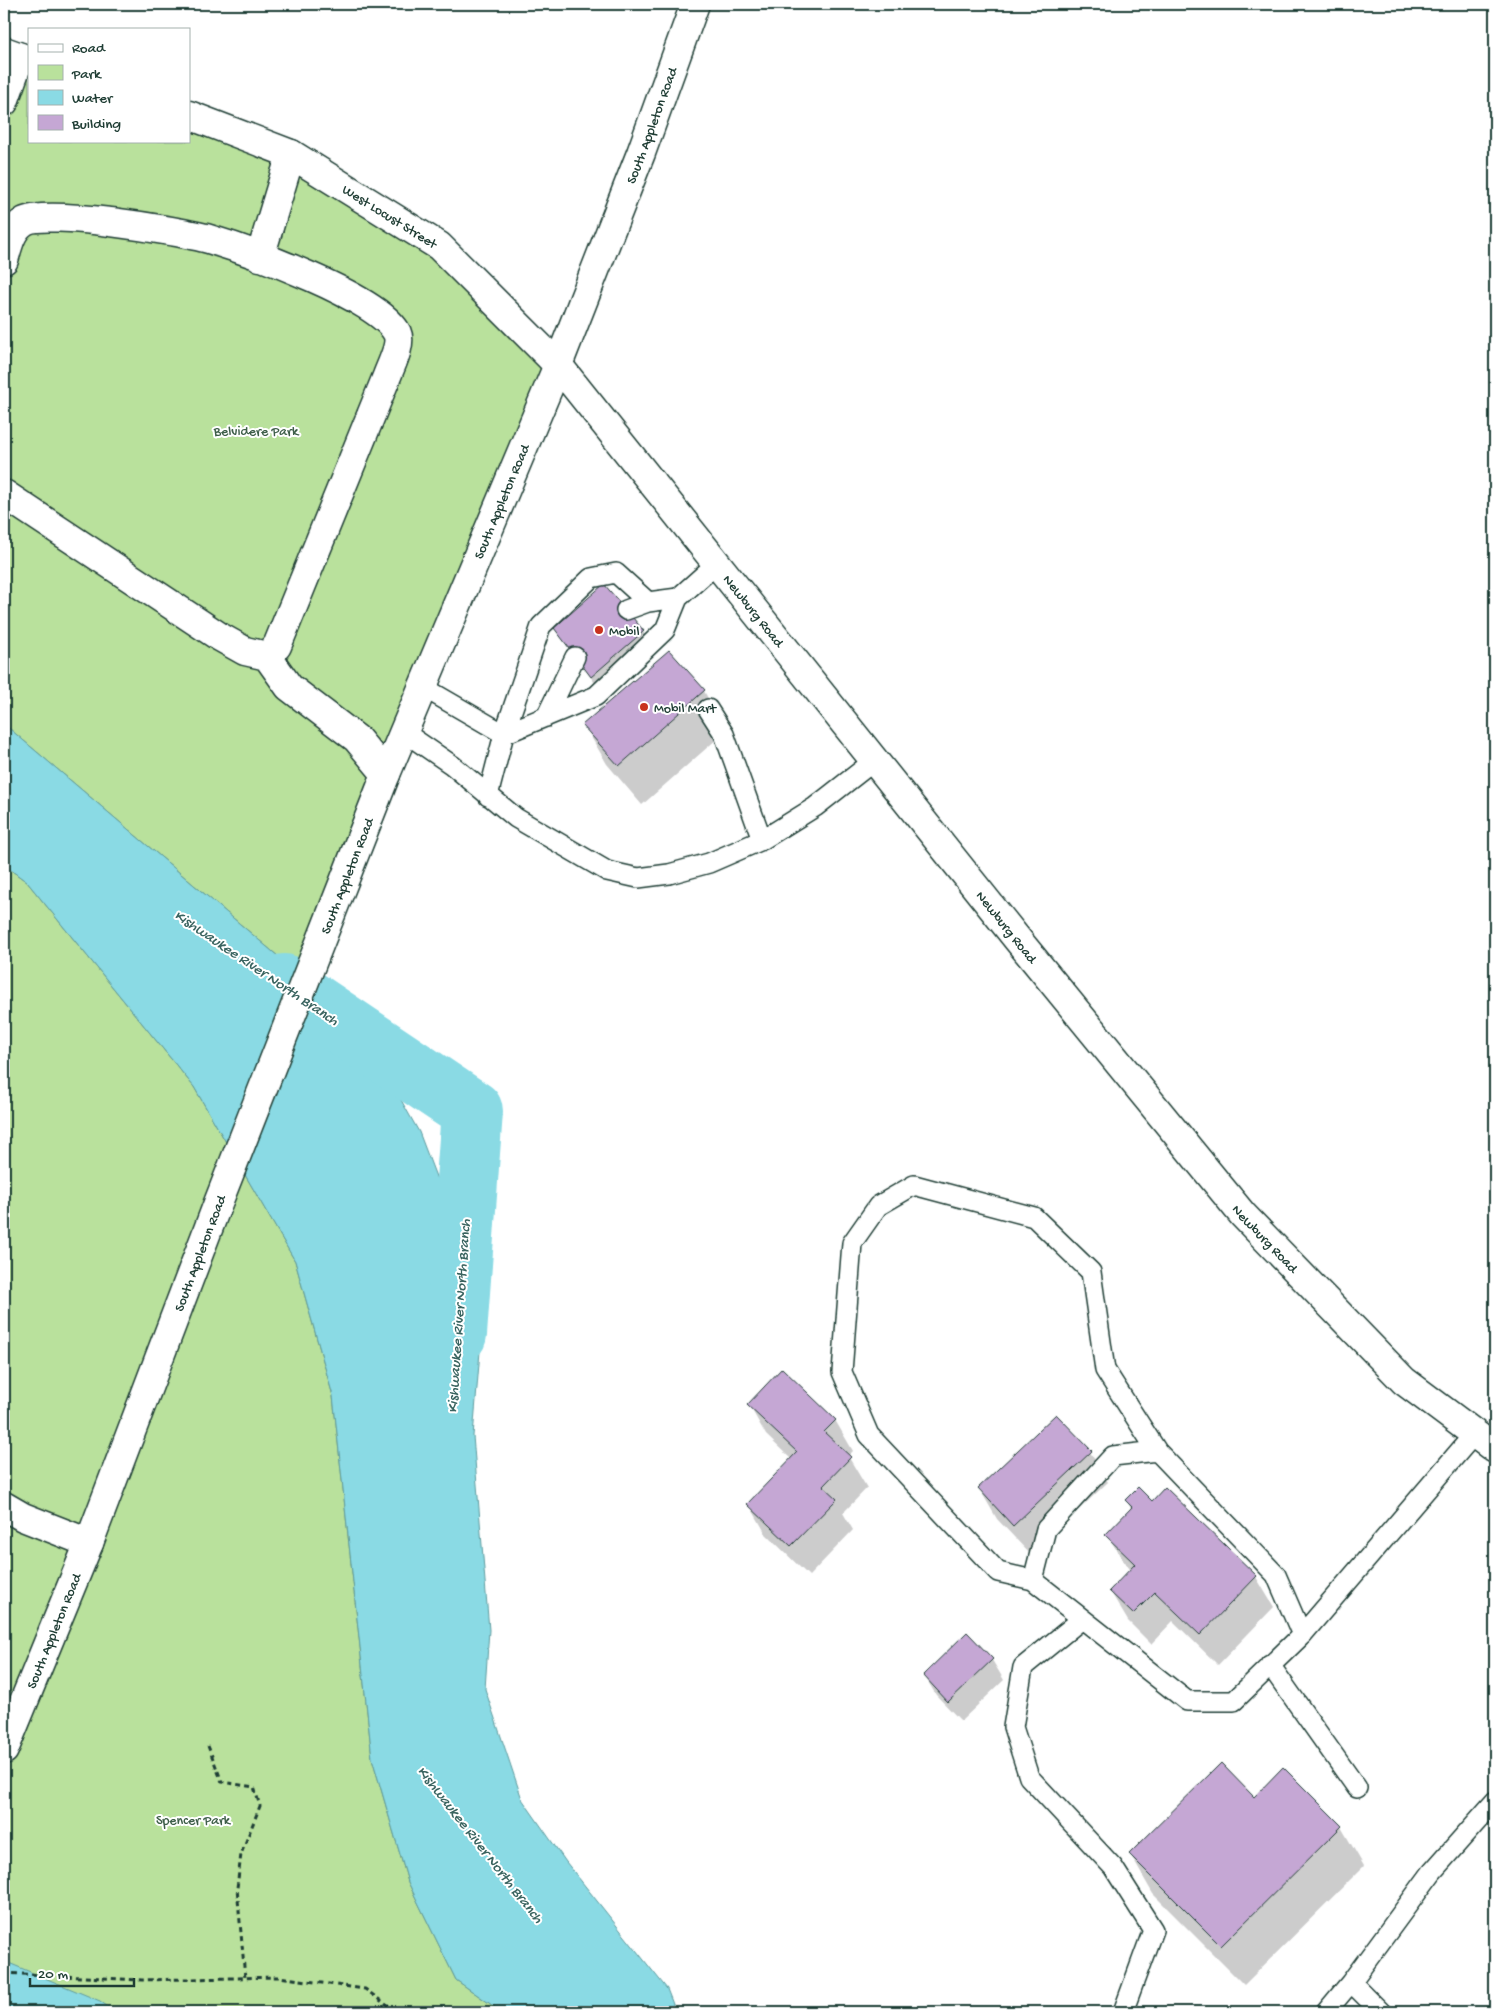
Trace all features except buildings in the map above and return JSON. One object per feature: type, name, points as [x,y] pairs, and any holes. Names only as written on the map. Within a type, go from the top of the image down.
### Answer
[{"type":"main road","name":"South Appleton Road","points":[[4,1750],[89,1544],[218,1203],[386,774],[558,365],[641,153],[695,4]]},
{"type":"main road","points":[[4,102],[17,56]]},
{"type":"main road","name":"West Locust Street","points":[[190,116],[291,154],[438,246],[558,365]]},
{"type":"main road","points":[[260,256],[291,154]]},
{"type":"main road","points":[[6,246],[16,228],[26,220],[62,217],[101,221],[207,238],[260,256],[340,291],[374,309],[387,319],[398,334],[397,349],[388,376],[277,646],[267,656]]},
{"type":"main road","name":"Newburg Road","points":[[558,365],[716,564],[1243,1215],[1404,1381],[1485,1441]]},
{"type":"main road","points":[[4,494],[220,637],[245,651],[267,656],[289,687],[357,739],[386,774]]},
{"type":"main road","points":[[4,1506],[22,1517],[89,1544]]},
{"type":"lane","points":[[504,734],[596,696],[665,630],[678,598],[716,564]]},
{"type":"lane","points":[[488,796],[504,734],[540,626],[591,578],[616,573],[648,602]]},
{"type":"lane","points":[[626,610],[648,602],[678,598]]},
{"type":"lane","points":[[546,717],[575,657]]},
{"type":"lane","points":[[423,687],[504,734]]},
{"type":"lane","points":[[708,709],[724,734],[762,840]]},
{"type":"lane","points":[[404,732],[452,765],[516,818],[607,871],[638,878],[669,874],[709,863],[762,840],[815,807],[875,760]]},
{"type":"lane","points":[[1302,1635],[1276,1575],[1157,1451],[1104,1370],[1091,1272],[1034,1217],[914,1185],[878,1206],[852,1244],[842,1372],[869,1434],[998,1572],[1033,1580],[1187,1701],[1234,1701],[1302,1635],[1485,1441]]},
{"type":"lane","points":[[1033,1580],[1046,1530],[1113,1456],[1157,1451]]},
{"type":"lane","points":[[1082,1619],[1023,1667],[1013,1727],[1029,1777],[1113,1867],[1153,1930],[1123,2012]]},
{"type":"lane","points":[[1270,1665],[1358,1788]]},
{"type":"lane","points":[[1326,2012],[1351,1982],[1432,1872],[1495,1801]]},
{"type":"lane","points":[[1351,1982],[1381,2012]]},
{"type":"path","points":[[208,1746],[222,1782],[254,1787],[260,1806],[241,1854],[237,1888],[245,1978]]},
{"type":"path","points":[[4,1973],[142,1980],[279,1977],[365,1989],[396,2012]]},
{"type":"green space","name":"Belvidere Park","points":[[4,51],[28,60],[28,142],[190,142],[190,119],[439,246],[558,365],[299,974],[4,724]]},
{"type":"green space","name":"Spencer Park","points":[[4,865],[27,882],[194,1087],[295,1261],[333,1396],[372,1758],[408,1882],[456,1980],[502,2012],[4,2012]]},
{"type":"water","points":[[4,724],[299,974],[374,1052],[419,1132],[484,1303],[473,1436],[489,1630],[485,1689],[522,1799],[566,1862],[667,1989],[676,2012],[502,2012],[456,1980],[408,1882],[372,1758],[333,1396],[295,1261],[194,1087],[27,882],[4,865]]},
{"type":"water","points":[[4,1961],[100,2001],[115,2012],[4,2012]]},
{"type":"waterway","name":"Kishwaukee River North Branch","points":[[284,985],[472,1111],[456,1334]]},
{"type":"place","name":"Mobil","points":[[599,630]]},
{"type":"place","name":"Mobil Mart","points":[[644,707]]}]
